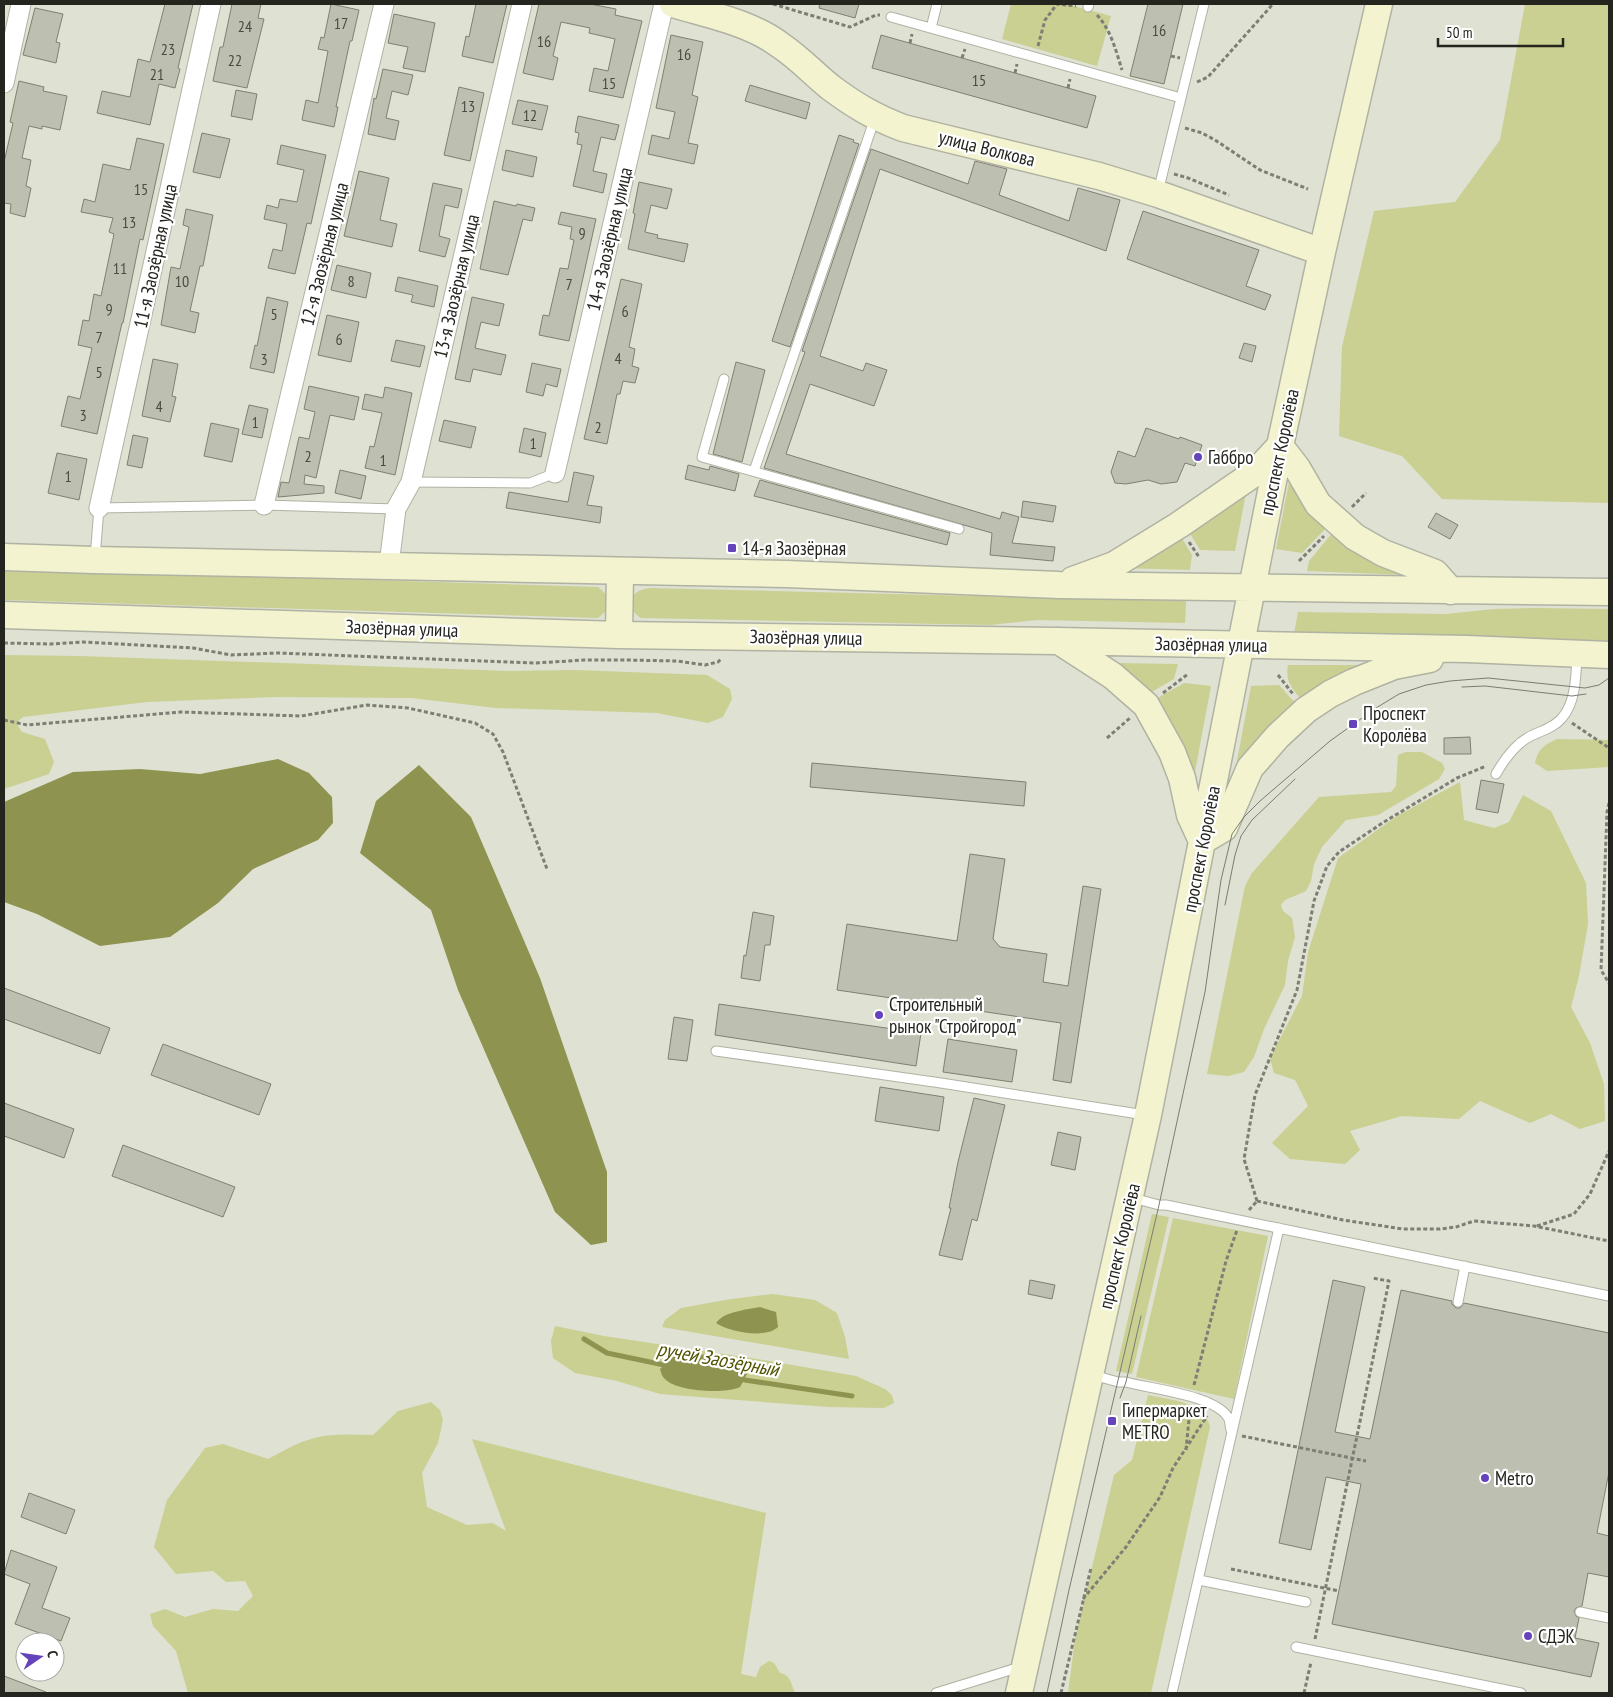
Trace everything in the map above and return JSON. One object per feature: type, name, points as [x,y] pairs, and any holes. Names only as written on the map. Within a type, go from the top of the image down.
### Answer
[{"type":"main road","name":"улица Волкова","points":[[673,4],[736,23],[758,32],[779,44],[828,85],[875,117],[903,128],[1099,176],[1158,194],[1322,252]]},
{"type":"main road","name":"проспект Королёва","points":[[1019,1693],[1148,1115],[1280,446],[1379,4]]},
{"type":"main road","points":[[1058,585],[1114,565],[1179,525],[1256,472],[1280,446],[1297,468],[1318,504],[1349,532],[1383,553],[1435,572],[1451,591]]},
{"type":"main road","points":[[4,557],[620,572],[786,574],[1058,585],[1609,592]]},
{"type":"main road","points":[[619,635],[620,572]]},
{"type":"main road","name":"Заозёрная улица","points":[[4,615],[619,635],[1057,640],[1467,649],[1577,652],[1609,655]]},
{"type":"main road","points":[[1057,640],[1113,676],[1146,705],[1172,752],[1182,778],[1190,815],[1202,841],[1224,828],[1250,768],[1278,736],[1306,710],[1330,694],[1394,666],[1467,649]]},
{"type":"street","points":[[4,83],[21,4]]},
{"type":"street","name":"11-я Заозёрная улица","points":[[99,508],[211,4]]},
{"type":"street","name":"12-я Заозёрная улица","points":[[264,505],[384,4]]},
{"type":"street","name":"13-я Заозёрная улица","points":[[389,565],[396,509],[411,482],[522,4]]},
{"type":"street","name":"14-я Заозёрная улица","points":[[555,473],[664,4]]},
{"type":"lane","points":[[931,28],[937,4]]},
{"type":"lane","points":[[1158,194],[1204,4]]},
{"type":"lane","points":[[890,17],[1125,83],[1182,94]]},
{"type":"lane","points":[[754,471],[875,117]]},
{"type":"lane","points":[[724,379],[702,457],[959,528]]},
{"type":"lane","points":[[411,482],[530,483],[555,473]]},
{"type":"lane","points":[[94,560],[99,508],[264,505],[396,509]]},
{"type":"lane","points":[[1496,774],[1505,758],[1526,738],[1556,724],[1563,717],[1575,688],[1577,652]]},
{"type":"lane","points":[[716,1051],[941,1082],[1148,1115]]},
{"type":"lane","points":[[1130,1197],[1159,1205],[1241,1220],[1609,1296]]},
{"type":"lane","points":[[1172,1693],[1280,1228]]},
{"type":"lane","points":[[1458,1302],[1465,1266]]},
{"type":"lane","points":[[1091,1374],[1118,1382],[1126,1382],[1191,1396],[1215,1406],[1228,1418],[1232,1434]]},
{"type":"lane","points":[[1199,1580],[1306,1602]]},
{"type":"lane","points":[[1580,1612],[1609,1618]]},
{"type":"lane","points":[[1296,1647],[1521,1693]]},
{"type":"lane","points":[[936,1693],[1025,1665]]},
{"type":"path","points":[[772,4],[850,27],[876,15],[890,17]]},
{"type":"path","points":[[1037,58],[1038,44],[1045,20],[1057,4],[1088,5],[1102,21],[1114,43],[1125,83]]},
{"type":"path","points":[[1182,94],[1208,77],[1273,4]]},
{"type":"path","points":[[1174,126],[1202,133],[1260,170],[1308,188]]},
{"type":"path","points":[[1351,508],[1366,493]]},
{"type":"path","points":[[1299,561],[1326,534]]},
{"type":"path","points":[[1188,540],[1199,557]]},
{"type":"path","points":[[4,643],[52,644],[83,642],[193,648],[231,655],[278,653],[536,663],[625,660],[711,664],[721,659]]},
{"type":"path","points":[[1162,693],[1188,674]]},
{"type":"path","points":[[1278,675],[1297,698]]},
{"type":"path","points":[[4,720],[27,725],[181,712],[301,716],[367,705],[408,708],[475,723],[492,734],[503,752],[547,869]]},
{"type":"path","points":[[1107,738],[1133,716]]},
{"type":"path","points":[[1563,717],[1609,748]]},
{"type":"path","points":[[1257,1201],[1244,1159],[1255,1095],[1297,990],[1314,901],[1327,866],[1339,852],[1384,822],[1458,778],[1505,758]]},
{"type":"path","points":[[1609,803],[1606,812],[1601,970],[1609,983]]},
{"type":"path","points":[[1534,1226],[1574,1214],[1590,1194],[1609,1151]]},
{"type":"path","points":[[1186,1450],[1191,1396],[1226,1261],[1241,1220],[1257,1201]]},
{"type":"path","points":[[1257,1201],[1343,1220],[1403,1229],[1440,1229],[1456,1227],[1474,1221],[1534,1226],[1609,1240]]},
{"type":"path","points":[[1304,1693],[1389,1281],[1372,1278]]},
{"type":"path","points":[[1083,1599],[1126,1547],[1160,1497],[1173,1468],[1215,1406]]},
{"type":"path","points":[[1232,1434],[1366,1461]]},
{"type":"path","points":[[1061,1693],[1090,1568]]},
{"type":"path","points":[[1230,1569],[1339,1591]]},
{"type":"shaded area","points":[[1011,4],[1066,4],[1111,16],[1097,66],[1002,39]]},
{"type":"shaded area","points":[[1525,4],[1609,4],[1609,503],[1442,499],[1402,456],[1339,436],[1342,347],[1374,211],[1455,202],[1500,140]]},
{"type":"shaded area","points":[[1290,477],[1328,526],[1302,553],[1276,549]]},
{"type":"shaded area","points":[[1246,493],[1235,551],[1200,550],[1188,530]]},
{"type":"shaded area","points":[[1334,531],[1407,575],[1307,571],[1309,561]]},
{"type":"shaded area","points":[[1180,535],[1192,555],[1190,570],[1123,568]]},
{"type":"shaded area","points":[[4,569],[598,587],[608,596],[606,611],[598,618],[4,600]]},
{"type":"shaded area","points":[[643,589],[1186,601],[1185,623],[1037,620],[990,625],[641,618],[632,609],[631,599]]},
{"type":"shaded area","points":[[1494,609],[1609,609],[1609,641],[1294,634],[1298,612],[1446,614]]},
{"type":"shaded area","points":[[4,655],[509,671],[575,670],[707,675],[730,689],[732,699],[723,717],[708,723],[657,713],[496,708],[412,698],[276,697],[147,702],[23,717],[16,723],[22,732],[45,739],[54,762],[49,774],[4,789]]},
{"type":"shaded area","points":[[1113,663],[1178,664],[1174,679],[1148,694]]},
{"type":"shaded area","points":[[1288,665],[1366,665],[1301,700],[1288,680]]},
{"type":"shaded area","points":[[1184,683],[1211,686],[1191,793],[1154,700]]},
{"type":"shaded area","points":[[1279,685],[1296,704],[1235,772],[1251,686]]},
{"type":"shaded area","points":[[1557,739],[1609,740],[1609,767],[1547,771],[1535,763],[1536,758],[1542,748]]},
{"type":"shaded area","points":[[1406,752],[1422,752],[1442,763],[1445,769],[1439,779],[1378,815],[1346,820],[1322,847],[1314,864],[1311,881],[1306,891],[1285,900],[1281,905],[1283,911],[1292,918],[1295,937],[1288,961],[1285,985],[1264,1029],[1254,1057],[1244,1072],[1228,1076],[1207,1074],[1245,886],[1252,873],[1319,797],[1391,792],[1396,786],[1398,755]]},
{"type":"shaded area","points":[[1460,782],[1464,820],[1494,828],[1509,822],[1523,795],[1551,811],[1586,883],[1588,924],[1579,976],[1571,1007],[1590,1043],[1604,1084],[1605,1121],[1580,1129],[1551,1114],[1530,1123],[1480,1101],[1459,1119],[1402,1116],[1350,1131],[1360,1150],[1345,1164],[1290,1159],[1272,1143],[1308,1106],[1295,1080],[1274,1073],[1270,1058],[1302,996],[1308,952],[1338,858],[1397,816]]},
{"type":"shaded area","points":[[1152,1214],[1169,1217],[1132,1374],[1116,1371]]},
{"type":"shaded area","points":[[1173,1218],[1268,1236],[1234,1399],[1136,1377]]},
{"type":"shaded area","points":[[773,1294],[815,1300],[837,1313],[845,1337],[849,1359],[662,1327],[665,1320],[681,1308]]},
{"type":"shaded area","points":[[555,1326],[604,1336],[856,1376],[885,1389],[892,1395],[894,1403],[884,1408],[828,1407],[660,1394],[617,1381],[575,1373],[553,1358],[551,1341]]},
{"type":"shaded area","points":[[1148,1395],[1176,1400],[1194,1407],[1207,1418],[1210,1427],[1151,1693],[1068,1693],[1075,1639],[1114,1475],[1132,1460]]},
{"type":"shaded area","points":[[431,1402],[440,1410],[443,1420],[438,1443],[422,1473],[427,1507],[467,1525],[493,1523],[506,1531],[472,1439],[766,1513],[741,1674],[756,1677],[760,1667],[769,1661],[774,1663],[780,1673],[789,1678],[795,1693],[188,1693],[176,1651],[153,1626],[150,1614],[165,1609],[185,1617],[213,1609],[238,1611],[253,1596],[245,1581],[226,1582],[213,1571],[176,1574],[154,1547],[167,1500],[205,1448],[223,1444],[268,1459],[297,1444],[322,1436],[373,1435],[398,1411]]},
{"type":"water","points":[[278,759],[309,773],[332,797],[333,823],[318,840],[253,869],[218,903],[170,937],[100,946],[37,914],[4,902],[4,802],[73,772],[140,769],[200,774]]},
{"type":"water","points":[[419,765],[471,817],[540,978],[607,1172],[607,1242],[591,1245],[555,1212],[458,990],[431,910],[360,853],[376,801]]},
{"type":"water","points":[[760,1307],[776,1312],[778,1327],[765,1333],[747,1333],[729,1329],[716,1323],[730,1313]]},
{"type":"water","points":[[722,1355],[729,1357],[736,1360],[748,1372],[740,1387],[724,1391],[680,1387],[664,1378],[660,1369],[672,1357]]},
{"type":"building","points":[[165,4],[193,4],[175,88],[159,84],[150,125],[97,113],[102,91],[130,97],[138,59],[150,62]]},
{"type":"building","points":[[232,4],[261,4],[258,18],[264,19],[247,88],[213,81],[220,47],[223,47]]},
{"type":"building","points":[[331,4],[359,10],[352,41],[350,41],[336,107],[338,107],[334,127],[302,120],[306,100],[318,103],[328,51],[318,49],[321,37],[324,38]]},
{"type":"building","points":[[476,4],[507,4],[493,63],[462,56],[466,36],[469,37]]},
{"type":"building","points":[[539,4],[590,4],[616,9],[615,15],[642,21],[623,98],[589,91],[594,68],[608,71],[615,39],[589,33],[590,28],[561,22],[553,56],[558,58],[553,80],[523,73]]},
{"type":"building","points":[[820,4],[859,4],[855,18],[819,8]]},
{"type":"building","points":[[1148,4],[1183,4],[1164,84],[1130,76]]},
{"type":"building","points":[[35,8],[63,14],[56,42],[60,43],[56,63],[23,55]]},
{"type":"building","points":[[394,14],[435,23],[425,72],[403,68],[408,47],[388,43]]},
{"type":"building","points":[[671,35],[703,42],[692,95],[698,97],[688,143],[698,145],[694,164],[648,154],[652,135],[669,139],[675,112],[656,108]]},
{"type":"building","points":[[881,35],[1096,96],[1087,128],[872,68]]},
{"type":"building","points":[[383,69],[413,75],[408,95],[392,91],[386,118],[399,121],[395,140],[368,134],[374,98],[376,99]]},
{"type":"building","points":[[19,81],[44,87],[43,91],[67,96],[60,130],[42,126],[42,129],[29,126],[22,158],[31,160],[26,186],[31,188],[25,217],[10,213],[11,204],[4,203],[4,162],[13,123],[10,122]]},
{"type":"building","points":[[750,85],[810,103],[806,119],[745,101]]},
{"type":"building","points":[[459,87],[484,93],[470,161],[444,155]]},
{"type":"building","points":[[236,90],[257,94],[252,120],[231,116]]},
{"type":"building","points":[[518,100],[548,106],[542,130],[512,124]]},
{"type":"building","points":[[578,116],[619,125],[615,140],[601,137],[593,171],[607,174],[603,193],[573,186],[582,145],[577,144],[579,133],[575,132]]},
{"type":"building","points":[[202,133],[230,139],[220,178],[193,172]]},
{"type":"building","points":[[839,135],[854,140],[853,142],[859,144],[790,347],[772,341]]},
{"type":"building","points":[[137,138],[164,144],[143,240],[140,239],[97,434],[61,426],[68,396],[80,399],[92,348],[78,345],[83,320],[89,321],[94,294],[101,296],[114,234],[109,232],[113,218],[81,212],[84,199],[95,202],[103,164],[130,170]]},
{"type":"building","points":[[281,145],[326,155],[311,224],[307,223],[295,274],[268,268],[273,249],[282,251],[287,224],[264,219],[267,205],[278,208],[280,199],[297,202],[304,170],[277,164]]},
{"type":"building","points":[[871,149],[968,184],[975,161],[1007,169],[999,195],[1069,221],[1078,188],[1120,200],[1106,251],[880,169],[820,356],[863,371],[866,363],[887,370],[874,406],[810,384],[786,454],[1000,519],[1002,512],[1019,517],[1012,543],[1055,547],[1053,561],[990,555],[992,533],[764,468],[805,352],[802,351]]},
{"type":"building","points":[[506,150],[537,157],[533,177],[502,170]]},
{"type":"building","points":[[359,171],[389,178],[380,220],[397,224],[392,247],[344,236]]},
{"type":"building","points":[[639,182],[672,189],[667,209],[651,205],[645,232],[658,235],[657,238],[688,244],[684,262],[628,249]]},
{"type":"building","points":[[433,183],[462,189],[458,208],[445,205],[439,236],[450,239],[445,257],[419,251]]},
{"type":"building","points":[[494,201],[535,208],[532,221],[523,219],[508,275],[480,269]]},
{"type":"building","points":[[186,209],[213,215],[203,266],[200,266],[190,311],[199,313],[195,333],[161,325],[171,267],[180,269],[189,227],[183,225]]},
{"type":"building","points":[[1143,211],[1259,250],[1246,286],[1271,295],[1265,310],[1127,259]]},
{"type":"building","points":[[561,212],[596,219],[569,341],[539,335],[543,315],[549,316],[560,268],[568,269],[574,240],[570,239],[572,227],[558,224]]},
{"type":"building","points":[[337,265],[371,273],[366,298],[331,290]]},
{"type":"building","points":[[398,277],[438,286],[434,307],[411,302],[413,295],[395,291]]},
{"type":"building","points":[[621,279],[642,284],[629,347],[635,349],[632,366],[639,368],[635,383],[623,381],[620,394],[617,394],[607,444],[584,439]]},
{"type":"building","points":[[267,297],[288,302],[274,373],[250,368],[255,345],[257,346]]},
{"type":"building","points":[[472,297],[504,304],[499,326],[481,322],[475,348],[506,355],[501,375],[473,369],[470,382],[455,379]]},
{"type":"building","points":[[327,315],[359,322],[351,362],[318,355]]},
{"type":"building","points":[[396,340],[425,346],[420,367],[391,361]]},
{"type":"building","points":[[1244,343],[1256,346],[1252,362],[1239,358]]},
{"type":"building","points":[[153,359],[178,364],[172,396],[176,397],[170,422],[142,416]]},
{"type":"building","points":[[736,362],[765,370],[742,462],[713,454]]},
{"type":"building","points":[[532,363],[561,369],[557,387],[546,384],[543,396],[526,392]]},
{"type":"building","points":[[309,386],[359,397],[354,420],[330,415],[316,478],[305,475],[304,484],[324,486],[324,493],[278,497],[281,482],[289,483],[299,437],[309,439],[315,412],[304,409]]},
{"type":"building","points":[[385,387],[412,393],[395,475],[365,468],[370,446],[374,447],[382,413],[362,409],[365,394],[383,398]]},
{"type":"building","points":[[249,405],[268,409],[262,438],[242,434]]},
{"type":"building","points":[[444,420],[476,427],[471,448],[439,441]]},
{"type":"building","points":[[211,423],[239,429],[232,462],[204,456]]},
{"type":"building","points":[[524,428],[546,433],[541,457],[519,452]]},
{"type":"building","points":[[1146,428],[1202,445],[1195,466],[1185,463],[1177,482],[1161,484],[1148,480],[1126,484],[1115,483],[1111,472],[1118,451],[1135,457]]},
{"type":"building","points":[[133,435],[148,438],[142,468],[127,465]]},
{"type":"building","points":[[57,453],[87,459],[79,500],[48,493]]},
{"type":"building","points":[[688,465],[709,470],[710,466],[739,474],[735,491],[685,479]]},
{"type":"building","points":[[340,470],[366,476],[361,499],[335,493]]},
{"type":"building","points":[[574,472],[594,476],[587,505],[602,507],[600,523],[506,508],[509,492],[568,502]]},
{"type":"building","points":[[760,480],[950,533],[947,545],[754,496]]},
{"type":"building","points":[[1023,501],[1056,506],[1053,522],[1021,517]]},
{"type":"building","points":[[1436,513],[1458,525],[1450,539],[1428,527]]},
{"type":"building","points":[[1470,737],[1471,754],[1444,754],[1444,738]]},
{"type":"building","points":[[812,763],[1026,782],[1024,806],[810,787]]},
{"type":"building","points":[[1481,780],[1504,784],[1498,813],[1476,809]]},
{"type":"building","points":[[970,854],[1005,859],[993,939],[1000,947],[1047,954],[1043,982],[1068,986],[1083,886],[1101,889],[1071,1083],[1053,1080],[1061,1023],[837,990],[847,924],[957,941]]},
{"type":"building","points":[[753,912],[774,916],[770,945],[765,945],[760,981],[741,978]]},
{"type":"building","points":[[4,988],[110,1028],[100,1054],[4,1019]]},
{"type":"building","points":[[719,1004],[921,1033],[916,1066],[715,1035]]},
{"type":"building","points":[[674,1017],[693,1020],[687,1061],[668,1059]]},
{"type":"building","points":[[948,1039],[1017,1050],[1012,1082],[943,1072]]},
{"type":"building","points":[[163,1044],[271,1084],[259,1115],[151,1075]]},
{"type":"building","points":[[880,1087],[944,1097],[939,1131],[875,1121]]},
{"type":"building","points":[[974,1098],[1005,1105],[977,1221],[972,1219],[962,1260],[939,1255],[951,1208],[949,1208],[958,1162]]},
{"type":"building","points":[[4,1103],[74,1129],[64,1158],[4,1136]]},
{"type":"building","points":[[1058,1132],[1081,1137],[1075,1170],[1051,1165]]},
{"type":"building","points":[[123,1145],[235,1187],[223,1217],[112,1176]]},
{"type":"building","points":[[1030,1280],[1055,1285],[1052,1299],[1028,1294]]},
{"type":"building","name":"Metro","points":[[1333,1280],[1365,1287],[1335,1432],[1370,1439],[1401,1290],[1452,1301],[1456,1308],[1460,1308],[1464,1303],[1609,1333],[1609,1472],[1597,1533],[1609,1536],[1609,1577],[1588,1573],[1582,1606],[1574,1611],[1579,1618],[1575,1638],[1599,1643],[1591,1677],[1332,1624],[1361,1484],[1326,1477],[1311,1550],[1279,1543]]},
{"type":"building","points":[[29,1493],[75,1510],[66,1534],[21,1517]]},
{"type":"building","points":[[11,1550],[57,1567],[42,1608],[70,1618],[65,1632],[37,1632],[15,1624],[30,1584],[4,1574]]},
{"type":"building","points":[[4,1676],[15,1680],[15,1682],[46,1692],[45,1693],[4,1693]]},
{"type":"waterway","name":"ручей Заозёрный","points":[[584,1339],[607,1353],[669,1366]]},
{"type":"waterway","name":"ручей Заозёрный","points":[[738,1379],[852,1396]]},
{"type":"tram line","points":[[1047,1693],[1069,1590],[1159,1205],[1205,992],[1221,880],[1232,834],[1244,817],[1260,801],[1330,741],[1399,694],[1426,685],[1488,678],[1585,688],[1599,685],[1609,678]]},
{"type":"tram line","points":[[1462,687],[1485,686],[1572,696],[1586,694]]},
{"type":"tram line","points":[[1225,905],[1235,855],[1241,836],[1252,820],[1295,779]]},
{"type":"tram line","points":[[1120,1398],[1126,1382],[1141,1316]]},
{"type":"place","name":"Габбро","points":[[1198,457]]},
{"type":"place","name":"14-я Заозёрная","points":[[732,548]]},
{"type":"place","name":"Проспект Королёва","points":[[1353,724]]},
{"type":"place","name":"Строительный рынок \"Стройгород\"","points":[[879,1015]]},
{"type":"place","name":"Гипермаркет METRO","points":[[1112,1421]]},
{"type":"place","name":"Metro","points":[[1485,1478]]},
{"type":"place","name":"СДЭК","points":[[1528,1636]]}]
